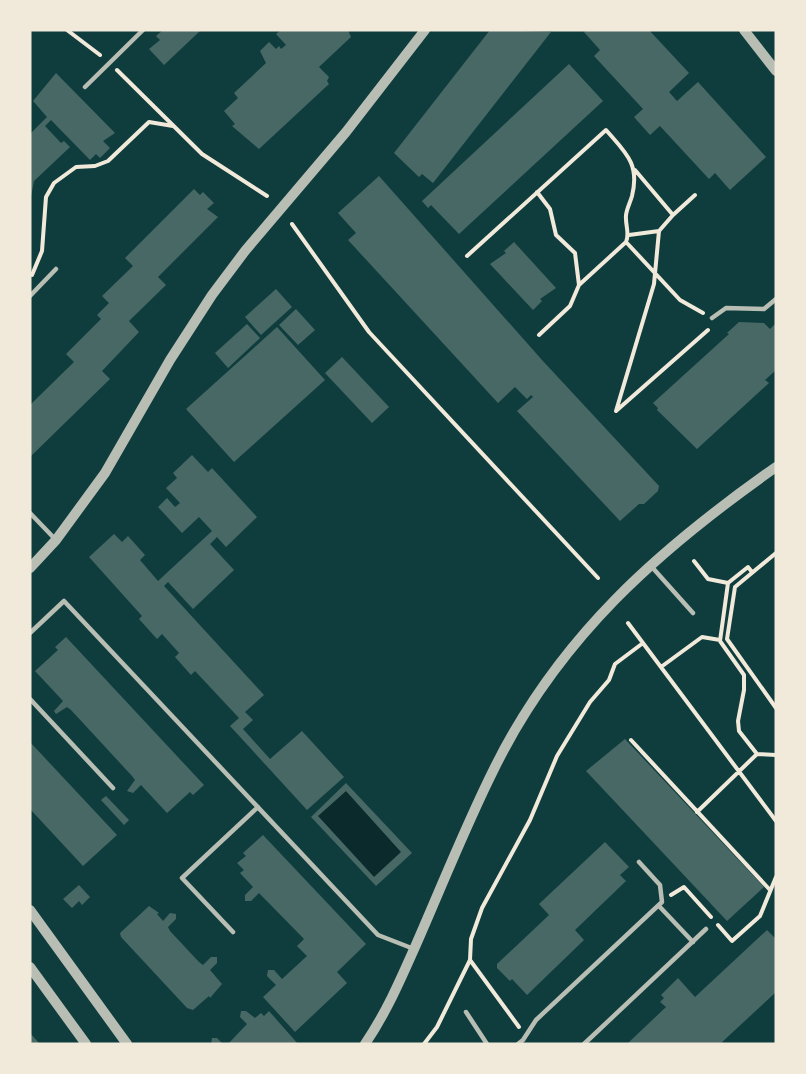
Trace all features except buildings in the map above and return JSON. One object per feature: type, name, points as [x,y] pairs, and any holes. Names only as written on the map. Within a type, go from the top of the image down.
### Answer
[{"type":"street","points":[[30,568],[56,540],[105,473],[170,360],[244,251],[346,132],[425,30]]},
{"type":"street","points":[[744,30],[776,71]]},
{"type":"street","points":[[365,1044],[393,999],[495,767],[521,721],[577,641],[649,564],[704,519],[776,467]]},
{"type":"street","points":[[30,910],[127,1044]]},
{"type":"street","points":[[30,967],[86,1044]]},
{"type":"lane","points":[[85,87],[142,30]]},
{"type":"lane","points":[[30,296],[56,269]]},
{"type":"lane","points":[[712,318],[726,308],[764,309],[776,299]]},
{"type":"lane","points":[[30,513],[56,540]]},
{"type":"lane","points":[[649,564],[693,613]]},
{"type":"lane","points":[[30,633],[64,601],[378,935],[414,949]]},
{"type":"lane","points":[[30,699],[113,788]]},
{"type":"lane","points":[[233,932],[182,878],[258,807]]},
{"type":"lane","points":[[518,1044],[524,1042],[536,1020],[662,902],[660,885],[639,862]]},
{"type":"lane","points":[[659,906],[693,942]]},
{"type":"lane","points":[[584,1044],[706,929]]},
{"type":"lane","points":[[466,1012],[487,1044]]},
{"type":"path","points":[[67,30],[110,63],[202,154],[267,196]]},
{"type":"path","points":[[30,279],[42,251],[46,196],[54,183],[76,167],[95,166],[108,161],[149,122],[175,126]]},
{"type":"path","points":[[467,256],[606,130],[624,150],[635,170],[673,215]]},
{"type":"path","points":[[539,336],[570,306],[579,285],[626,242],[629,235],[626,212],[632,196],[635,170]]},
{"type":"path","points":[[537,192],[550,209],[556,234],[575,254],[579,285]]},
{"type":"path","points":[[626,242],[655,277],[661,279],[680,300],[712,318],[715,323],[616,411],[655,277],[659,231],[695,195]]},
{"type":"path","points":[[292,224],[369,332],[598,578]]},
{"type":"path","points":[[629,235],[659,231]]},
{"type":"path","points":[[776,553],[735,587],[726,639],[776,708]]},
{"type":"path","points":[[694,561],[708,579],[729,583]]},
{"type":"path","points":[[752,572],[748,567],[729,583],[720,640],[744,675],[744,690],[738,721],[740,731],[757,754]]},
{"type":"path","points":[[628,622],[776,821]]},
{"type":"path","points":[[661,667],[702,637],[720,640]]},
{"type":"path","points":[[424,1044],[437,1027],[470,960],[471,939],[482,908],[530,820],[557,756],[590,702],[609,680],[615,664],[643,643]]},
{"type":"path","points":[[631,740],[770,890]]},
{"type":"path","points":[[697,812],[757,754],[776,755]]},
{"type":"path","points":[[662,897],[678,893],[684,887],[732,941],[760,916],[770,890],[775,885],[776,877]]},
{"type":"path","points":[[470,960],[521,1029],[524,1042]]},
{"type":"water","points":[[346,791],[401,852],[374,877],[318,816]]}]
